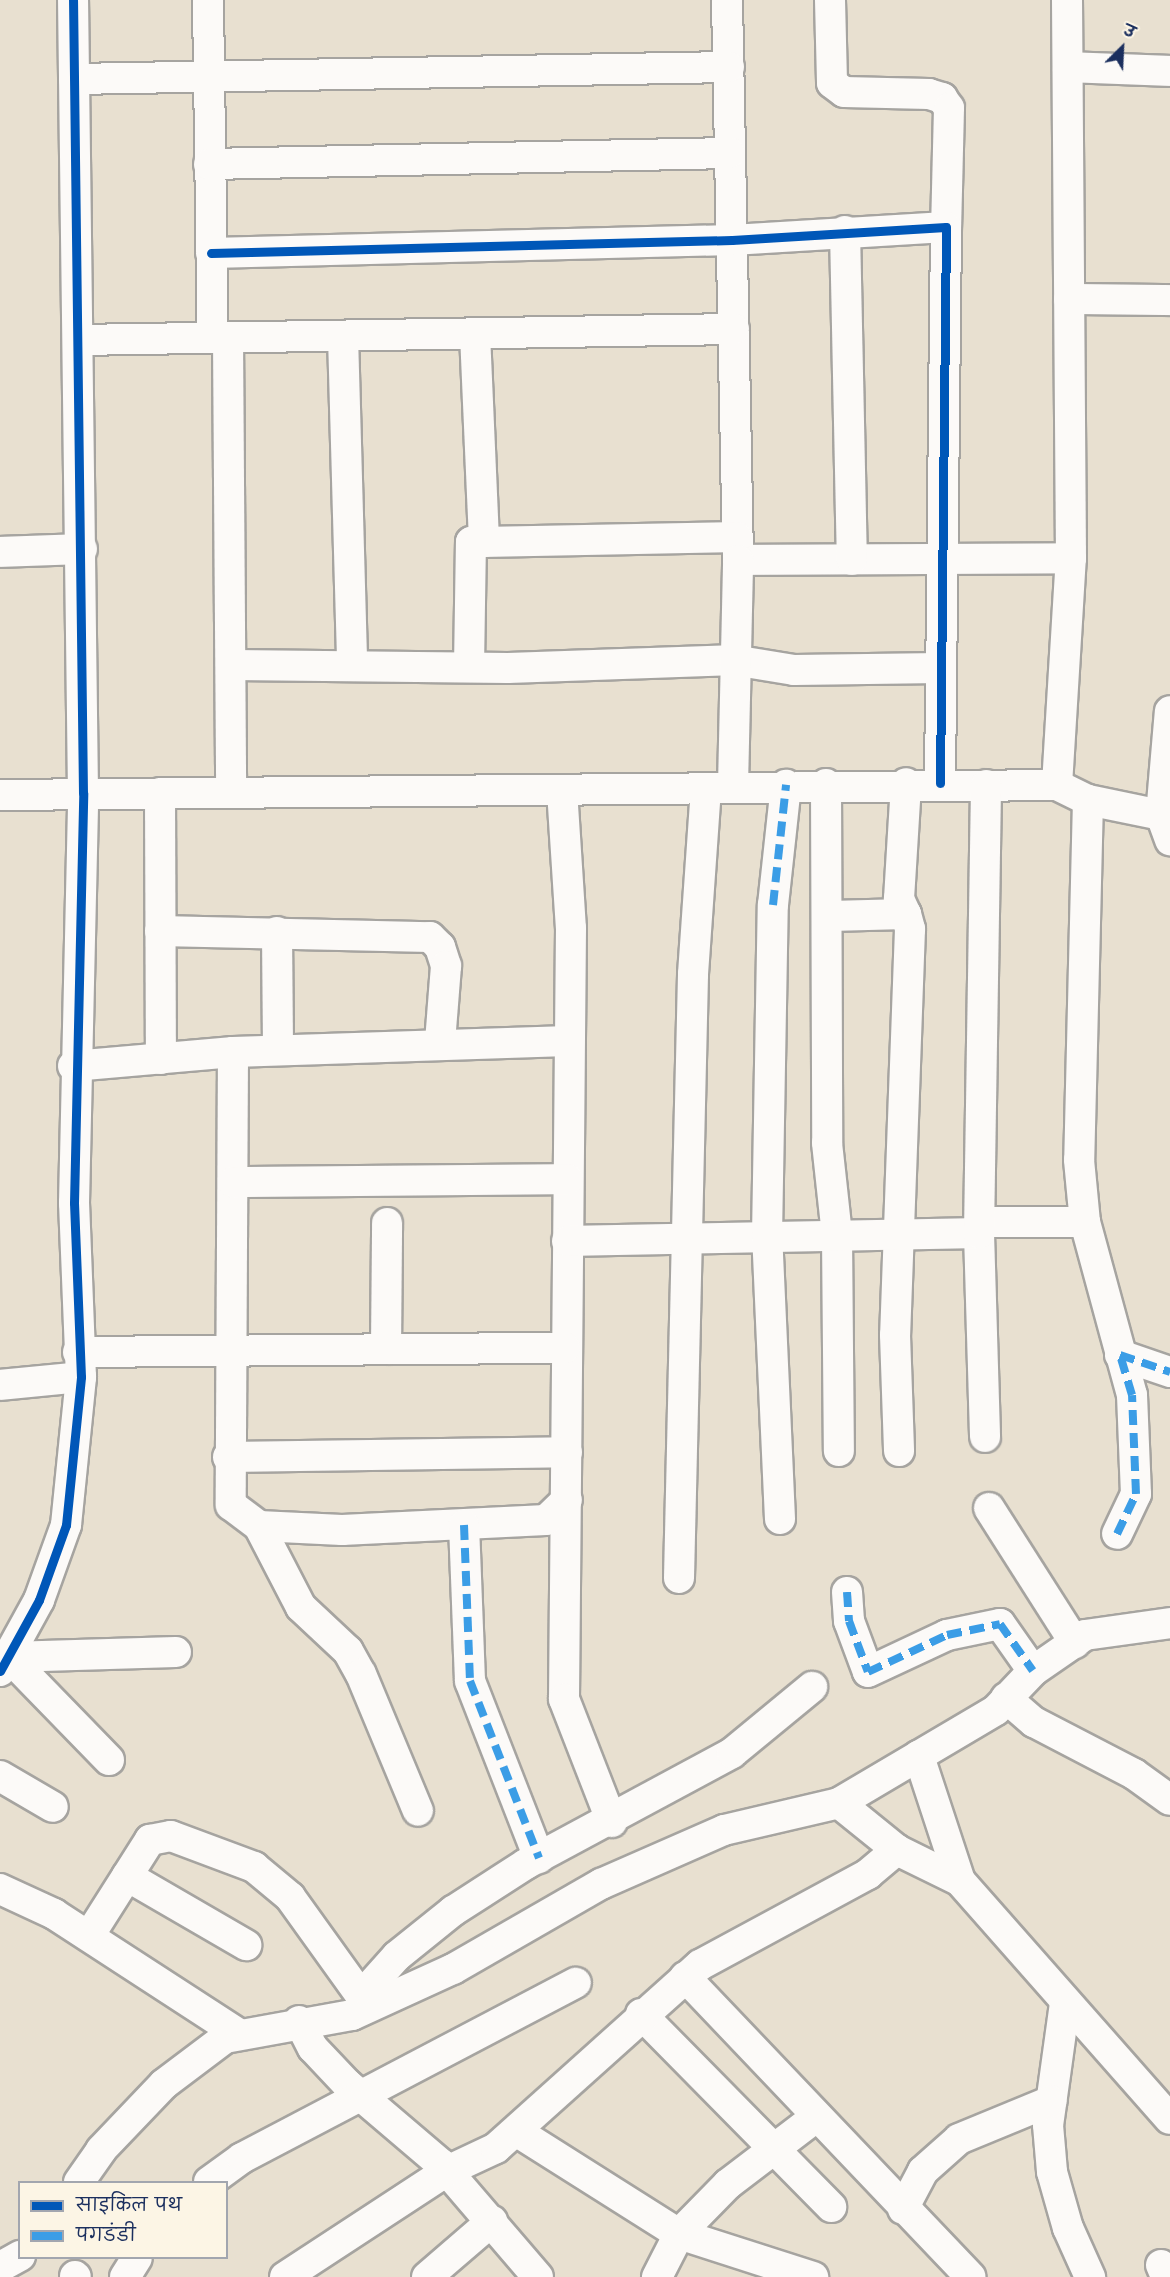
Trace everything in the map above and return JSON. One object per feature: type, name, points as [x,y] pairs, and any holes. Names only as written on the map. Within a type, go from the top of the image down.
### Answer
[{"type":"street","points":[[4,1664],[39,1600],[66,1525],[80,1364],[73,1066],[83,793],[82,549],[73,0]]},
{"type":"street","points":[[208,0],[207,76],[211,253],[220,338],[233,665],[231,793]]},
{"type":"street","points":[[679,1578],[694,944],[720,787],[733,660],[738,549],[727,0]]},
{"type":"street","points":[[830,0],[832,83],[844,92],[929,94],[942,98],[949,108],[940,783]]},
{"type":"street","points":[[1057,785],[1071,558],[1067,0]]},
{"type":"street","points":[[74,79],[729,67]]},
{"type":"street","points":[[1068,67],[1170,71]]},
{"type":"street","points":[[209,164],[730,153]]},
{"type":"street","points":[[211,253],[732,240],[845,231],[946,227]]},
{"type":"street","points":[[845,231],[852,560]]},
{"type":"street","points":[[1070,299],[1170,300]]},
{"type":"street","points":[[78,340],[734,329]]},
{"type":"street","points":[[475,334],[484,542]]},
{"type":"street","points":[[343,336],[352,666]]},
{"type":"street","points":[[469,667],[471,542],[738,549],[852,560],[1071,558]]},
{"type":"street","points":[[0,552],[82,549]]},
{"type":"street","points":[[233,665],[469,667],[733,660],[794,670],[941,668]]},
{"type":"street","points":[[0,795],[562,790],[906,783],[1057,785],[1088,800],[1167,822],[1170,711]]},
{"type":"street","points":[[899,1451],[895,1335],[902,1236],[910,929],[899,899],[906,783]]},
{"type":"street","points":[[826,784],[830,916],[827,1143],[837,1235],[839,1451]]},
{"type":"street","points":[[780,1519],[767,1236],[773,905],[786,785]]},
{"type":"street","points":[[984,1437],[980,1227],[986,785]]},
{"type":"street","points":[[562,790],[571,928],[565,1348],[567,1500],[564,1699],[612,1822]]},
{"type":"street","points":[[160,793],[161,1059]]},
{"type":"street","points":[[1088,800],[1079,1089],[1085,1222],[1132,1395],[1136,1494],[1118,1534]]},
{"type":"street","points":[[830,916],[906,914]]},
{"type":"street","points":[[160,932],[277,932],[430,938],[440,946],[446,966],[440,1042]]},
{"type":"street","points":[[277,932],[278,1050]]},
{"type":"street","points":[[73,1066],[232,1052],[440,1042],[569,1041]]},
{"type":"street","points":[[232,1052],[233,1182],[228,1457],[231,1505],[259,1526],[301,1607],[348,1651],[361,1674],[418,1811]]},
{"type":"street","points":[[233,1182],[568,1179]]},
{"type":"street","points":[[567,1241],[767,1236],[902,1236],[980,1227],[1085,1222]]},
{"type":"street","points":[[386,1349],[387,1223]]},
{"type":"street","points":[[0,1385],[80,1364],[231,1353],[565,1348]]},
{"type":"street","points":[[1120,1354],[1170,1372]]},
{"type":"street","points":[[228,1457],[567,1452]]},
{"type":"street","points":[[259,1526],[464,1525],[546,1520],[567,1500]]},
{"type":"street","points":[[989,1508],[1075,1643]]},
{"type":"street","points":[[464,1525],[470,1681],[539,1858]]},
{"type":"street","points":[[847,1592],[849,1621],[868,1672],[947,1635],[1000,1624],[1033,1671]]},
{"type":"street","points":[[365,2001],[453,1969],[601,1884],[724,1830],[840,1803],[919,1756],[1006,1698],[1033,1671],[1085,1635],[1170,1623]]},
{"type":"street","points":[[4,1664],[176,1652]]},
{"type":"street","points":[[4,1664],[108,1760]]},
{"type":"street","points":[[80,2181],[101,2151],[164,2084],[239,2034],[298,2021],[352,2015],[428,1930],[539,1858],[612,1822],[732,1753],[812,1687]]},
{"type":"street","points":[[1006,1698],[1034,1722],[1124,1768],[1170,1800]]},
{"type":"street","points":[[919,1756],[960,1881],[1065,2003],[1170,2119]]},
{"type":"street","points":[[0,1776],[53,1807]]},
{"type":"street","points":[[840,1803],[897,1850],[960,1881]]},
{"type":"street","points":[[89,1935],[150,1840],[171,1836],[254,1867],[290,1897],[365,2001]]},
{"type":"street","points":[[285,2277],[447,2171],[479,2159],[516,2131],[641,2014],[685,1977],[868,1874],[897,1850]]},
{"type":"street","points":[[127,1876],[246,1945]]},
{"type":"street","points":[[0,1888],[89,1935],[239,2034]]},
{"type":"street","points":[[685,1977],[903,2210],[971,2277]]},
{"type":"street","points":[[210,2181],[242,2158],[356,2091],[576,1983]]},
{"type":"street","points":[[1065,2003],[1051,2101],[1052,2172],[1068,2228],[1090,2277]]},
{"type":"street","points":[[641,2014],[775,2146],[831,2207]]},
{"type":"street","points":[[298,2021],[313,2048],[356,2091],[447,2171],[538,2277]]},
{"type":"street","points":[[903,2210],[923,2171],[959,2139],[1051,2101]]},
{"type":"street","points":[[657,2277],[679,2234],[775,2146],[816,2117]]},
{"type":"street","points":[[516,2131],[679,2234],[813,2277]]},
{"type":"street","points":[[426,2277],[492,2221]]},
{"type":"street","points":[[0,2267],[18,2257]]},
{"type":"street","points":[[125,2277],[136,2259]]},
{"type":"marked path","points":[[773,905],[786,785]]},
{"type":"marked path","points":[[1120,1355],[1170,1372]]},
{"type":"marked path","points":[[1117,1534],[1136,1494],[1132,1395],[1120,1355]]},
{"type":"marked path","points":[[464,1525],[470,1681],[539,1858]]},
{"type":"marked path","points":[[847,1592],[849,1621],[868,1672],[947,1635],[1000,1624],[1033,1671]]},
{"type":"cycle path","points":[[0,1671],[39,1600],[66,1525],[81,1377],[74,1203],[83,793],[73,0]]},
{"type":"cycle path","points":[[211,253],[732,240],[946,227],[940,783]]}]
